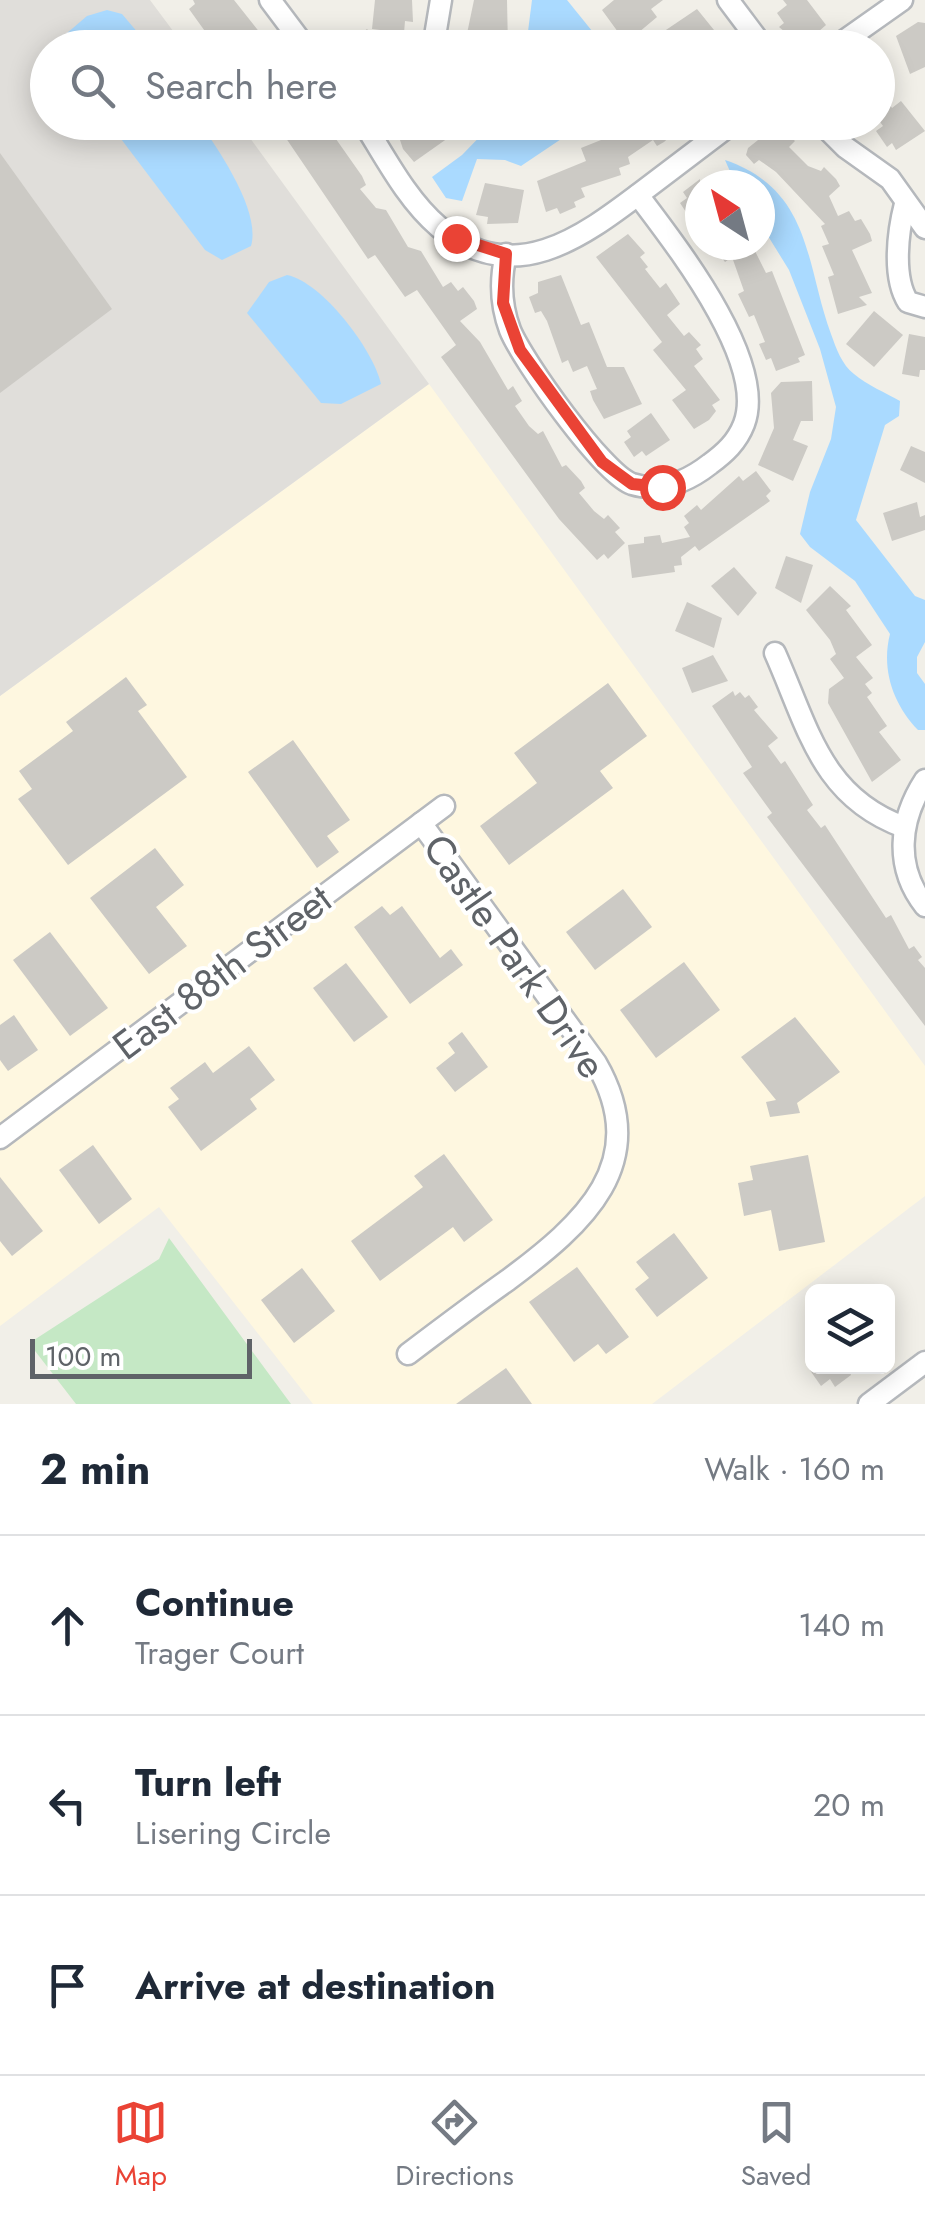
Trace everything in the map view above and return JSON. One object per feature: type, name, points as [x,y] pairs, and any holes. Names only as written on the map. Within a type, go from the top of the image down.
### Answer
[{"type":"street","points":[[270,0],[292,30]]},
{"type":"street","points":[[436,30],[441,0]]},
{"type":"street","points":[[728,0],[750,30]]},
{"type":"street","points":[[860,30],[902,0]]},
{"type":"street","points":[[375,140],[436,224],[466,244],[506,254],[542,252],[575,241],[710,140]]},
{"type":"street","points":[[837,140],[890,179],[904,204],[925,228]]},
{"type":"street","points":[[506,254],[502,289],[510,330],[602,462],[624,480],[640,486],[662,487],[684,480],[735,441],[747,414],[747,394],[707,289],[638,195]]},
{"type":"street","points":[[904,204],[898,229],[902,288],[908,302],[925,307]]},
{"type":"street","points":[[775,653],[833,780],[861,806],[904,827]]},
{"type":"street","points":[[925,780],[912,800],[903,849],[908,876],[925,906]]},
{"type":"street","name":"East 88th Street","points":[[0,1138],[444,806]]},
{"type":"street","name":"Castle Park Drive","points":[[408,1354],[582,1220],[609,1178],[616,1136],[612,1102],[600,1070],[420,823]]},
{"type":"street","points":[[869,1404],[925,1362]]},
{"type":"shaded area","points":[[0,0],[150,0],[172,30],[30,30],[30,140],[251,140],[429,384],[0,696]]},
{"type":"shaded area","points":[[429,384],[925,1066],[925,1196],[652,1404],[313,1404],[159,1207],[0,1326],[0,696]]},
{"type":"green space","points":[[169,1238],[291,1404],[76,1404],[32,1347],[34,1340],[159,1259]]},
{"type":"water","points":[[532,0],[567,0],[591,30],[528,30]]},
{"type":"water","points":[[107,10],[122,14],[136,30],[71,30],[87,16]]},
{"type":"water","points":[[122,140],[211,140],[245,200],[253,232],[251,246],[222,260],[205,250]]},
{"type":"water","points":[[476,140],[560,140],[521,166],[505,160],[477,159],[462,201],[446,198],[432,177]]},
{"type":"water","points":[[725,160],[747,170],[729,170]]},
{"type":"water","points":[[775,190],[801,232],[831,334],[843,361],[859,378],[900,401],[899,416],[885,425],[856,520],[915,596],[925,600],[925,642],[917,657],[917,673],[925,684],[925,730],[918,730],[909,720],[891,685],[887,660],[890,634],[855,581],[810,547],[800,534],[810,492],[831,439],[836,407],[820,349],[789,270],[775,247]]},
{"type":"water","points":[[287,275],[315,290],[344,319],[368,353],[381,384],[341,404],[321,403],[247,313],[269,282]]},
{"type":"building","points":[[193,0],[234,0],[258,30],[204,30],[189,9],[195,4]]},
{"type":"building","points":[[375,0],[412,0],[413,22],[405,21],[404,30],[372,29]]},
{"type":"building","points":[[474,0],[507,0],[508,30],[468,30]]},
{"type":"building","points":[[614,0],[663,0],[651,9],[657,17],[642,30],[617,30],[602,10]]},
{"type":"building","points":[[783,0],[807,0],[826,25],[820,30],[783,30],[779,27],[784,23],[777,13],[787,5]]},
{"type":"building","points":[[697,9],[714,30],[666,30]]},
{"type":"building","points":[[918,22],[925,23],[925,67],[910,74],[896,36]]},
{"type":"building","points":[[901,101],[925,131],[896,150],[892,143],[887,147],[882,140],[895,140],[895,106]]},
{"type":"building","points":[[287,140],[337,140],[362,176],[366,185],[360,189],[376,208],[386,210],[408,247],[421,251],[443,287],[451,282],[458,291],[463,287],[474,301],[477,309],[460,321],[480,342],[508,390],[513,386],[522,401],[515,406],[529,426],[538,434],[543,431],[562,467],[566,465],[581,481],[585,488],[579,493],[594,511],[604,519],[608,515],[620,528],[615,532],[625,543],[608,559],[604,554],[597,560],[559,519],[441,357],[456,345],[417,290],[405,297],[375,255],[368,259]]},
{"type":"building","points":[[400,140],[445,140],[414,162]]},
{"type":"building","points":[[601,140],[653,140],[628,157],[630,164],[619,168],[621,175],[581,188],[585,197],[574,202],[576,207],[560,214],[557,208],[546,212],[537,181],[586,161],[581,148]]},
{"type":"building","points":[[758,140],[794,140],[789,147],[808,166],[821,171],[824,167],[836,179],[840,186],[829,196],[838,216],[849,211],[855,221],[861,219],[872,241],[852,250],[872,293],[859,297],[867,305],[838,314],[828,277],[834,275],[822,246],[829,244],[821,226],[825,224],[775,170],[759,160],[754,164],[746,155]]},
{"type":"building","points":[[0,153],[112,309],[0,393]]},
{"type":"building","points":[[485,183],[524,190],[518,223],[487,224],[488,217],[476,215]]},
{"type":"building","points":[[628,234],[645,253],[640,257],[648,267],[645,269],[660,288],[666,283],[680,304],[667,315],[684,336],[689,332],[701,345],[696,349],[703,359],[694,366],[720,400],[712,405],[716,411],[709,420],[694,429],[672,400],[686,390],[653,350],[662,342],[596,257]]},
{"type":"building","points":[[733,260],[760,260],[766,273],[772,271],[805,355],[798,358],[800,362],[776,371],[771,358],[766,360],[759,344],[765,342],[754,315],[749,317],[738,294],[744,291]]},
{"type":"building","points":[[561,275],[581,325],[589,322],[607,367],[624,367],[642,404],[604,419],[590,391],[597,389],[587,366],[573,372],[568,360],[562,363],[547,321],[541,311],[535,313],[529,297],[538,293],[538,282]]},
{"type":"building","points":[[874,311],[903,335],[874,367],[846,344]]},
{"type":"building","points":[[909,334],[925,337],[925,370],[920,370],[919,377],[902,374]]},
{"type":"building","points":[[812,381],[813,421],[801,421],[793,440],[808,446],[793,481],[758,465],[774,428],[771,393],[781,382]]},
{"type":"building","points":[[651,413],[670,440],[646,456],[642,451],[634,457],[624,442],[631,437],[627,431]]},
{"type":"building","points":[[911,446],[925,452],[925,483],[900,470]]},
{"type":"building","points":[[756,471],[771,491],[766,496],[770,501],[699,551],[695,546],[681,557],[682,565],[674,566],[675,572],[632,578],[628,545],[644,543],[644,537],[660,535],[662,543],[690,537],[684,527],[689,523],[684,516],[697,505],[701,510],[739,476],[743,481]]},
{"type":"building","points":[[917,502],[920,517],[925,515],[925,530],[892,541],[883,513]]},
{"type":"building","points":[[786,556],[813,565],[801,603],[775,588]]},
{"type":"building","points":[[734,567],[757,593],[738,616],[711,586]]},
{"type":"building","points":[[830,586],[851,606],[846,610],[872,645],[856,657],[873,678],[865,684],[872,693],[867,697],[887,726],[879,732],[901,760],[872,782],[828,703],[829,689],[844,678],[830,659],[836,654],[830,640],[806,610]]},
{"type":"building","points":[[687,602],[722,618],[714,648],[675,631]]},
{"type":"building","points":[[713,655],[728,681],[692,693],[682,668]]},
{"type":"building","points":[[126,677],[147,705],[138,711],[187,777],[68,865],[18,799],[32,789],[19,771],[73,731],[66,722]]},
{"type":"building","points":[[608,683],[647,736],[600,771],[613,788],[509,865],[480,826],[537,783],[514,753]]},
{"type":"building","points":[[733,691],[735,696],[740,692],[745,698],[749,695],[758,707],[754,710],[778,738],[768,746],[781,764],[785,761],[813,805],[807,810],[821,828],[825,825],[886,918],[891,915],[909,949],[914,946],[922,957],[918,960],[925,968],[925,1026],[767,817],[772,813],[743,773],[752,767],[712,706]]},
{"type":"building","points":[[293,740],[350,820],[327,836],[339,852],[317,868],[248,772]]},
{"type":"building","points":[[155,848],[184,885],[156,907],[187,946],[149,974],[90,898]]},
{"type":"building","points":[[623,889],[652,927],[595,970],[566,932]]},
{"type":"building","points":[[382,906],[390,915],[402,906],[440,958],[451,949],[463,965],[410,1004],[354,927]]},
{"type":"building","points":[[50,932],[108,1008],[70,1036],[13,960]]},
{"type":"building","points":[[684,962],[720,1010],[656,1058],[620,1010]]},
{"type":"building","points":[[346,963],[388,1017],[354,1042],[313,988]]},
{"type":"building","points":[[14,1015],[38,1050],[8,1071],[0,1060],[0,1025]]},
{"type":"building","points":[[795,1017],[840,1072],[797,1103],[800,1113],[770,1117],[766,1102],[776,1100],[741,1057]]},
{"type":"building","points":[[462,1032],[488,1067],[455,1092],[436,1068],[455,1053],[448,1043]]},
{"type":"building","points":[[249,1046],[275,1080],[250,1099],[257,1109],[201,1151],[168,1107],[179,1099],[170,1088],[205,1062],[213,1073]]},
{"type":"building","points":[[93,1145],[132,1199],[99,1224],[59,1170]]},
{"type":"building","points":[[444,1154],[493,1220],[464,1242],[453,1227],[380,1281],[351,1241],[423,1187],[414,1176]]},
{"type":"building","points":[[808,1155],[825,1242],[779,1251],[771,1210],[744,1216],[738,1183],[753,1180],[750,1166]]},
{"type":"building","points":[[0,1177],[43,1231],[12,1256],[0,1241]]},
{"type":"building","points":[[674,1233],[708,1278],[657,1317],[635,1289],[649,1278],[636,1262]]},
{"type":"building","points":[[577,1267],[629,1337],[606,1354],[598,1344],[574,1362],[529,1302]]},
{"type":"building","points":[[302,1268],[335,1311],[294,1343],[261,1300]]},
{"type":"building","points":[[506,1368],[532,1404],[456,1404]]},
{"type":"building","points":[[813,1374],[851,1374],[835,1387],[830,1379],[821,1386]]},
{"type":"route","points":[[456,238],[474,247],[506,254],[502,289],[510,330],[520,350],[602,462],[632,484],[662,487]]}]
